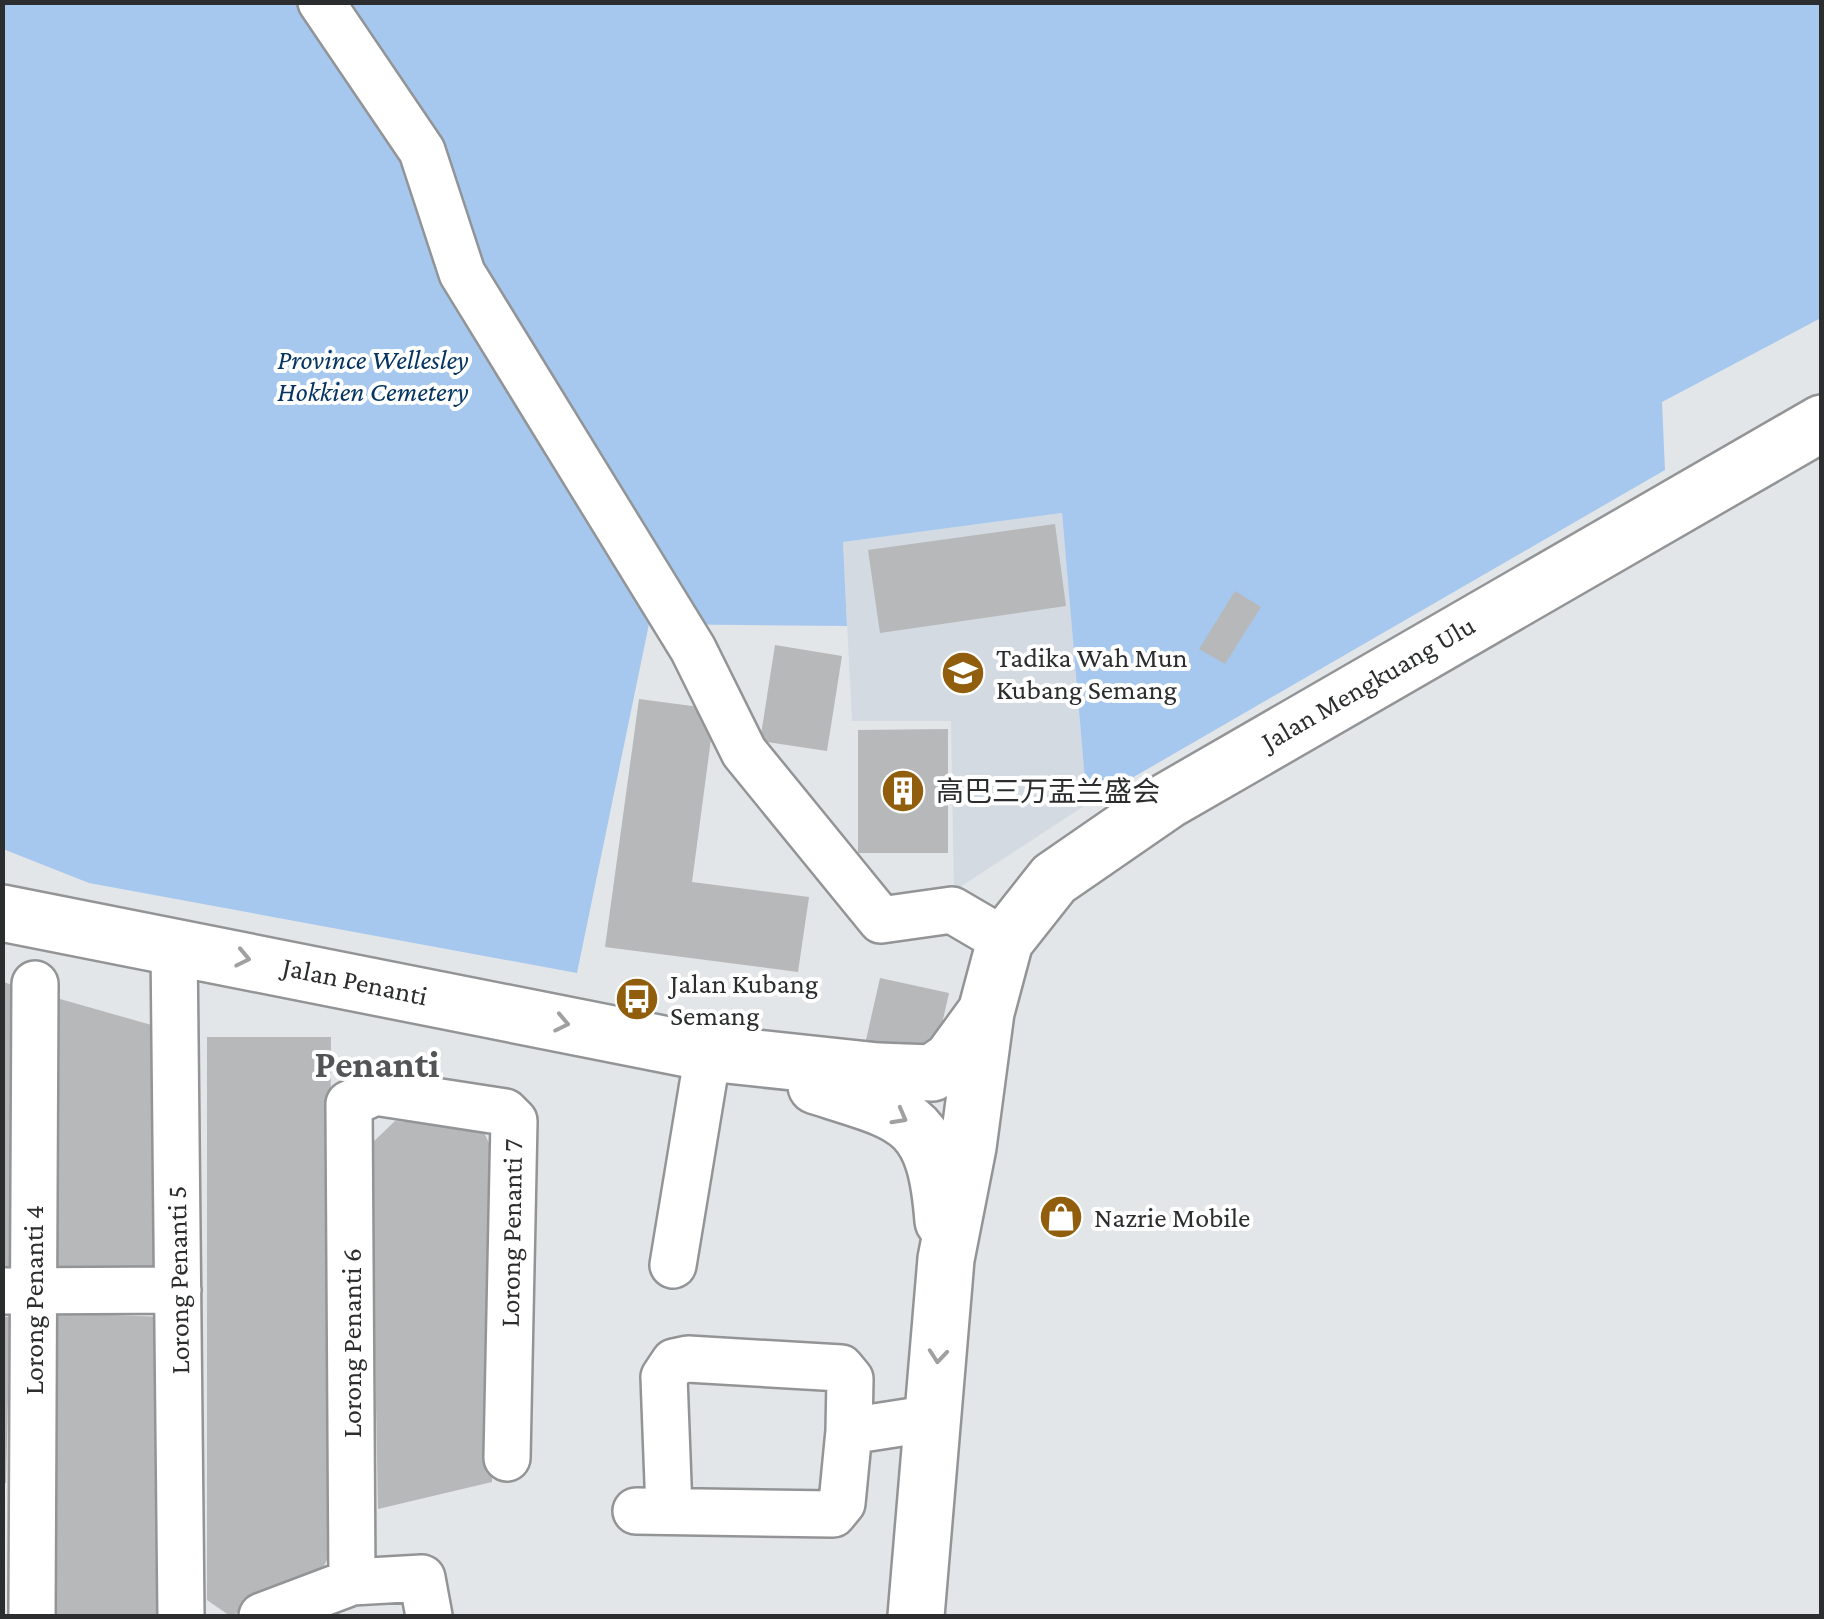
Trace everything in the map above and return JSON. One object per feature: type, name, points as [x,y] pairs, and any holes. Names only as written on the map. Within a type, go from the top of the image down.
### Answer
[{"type":"main road","name":"Jalan Mengkuang Ulu","points":[[986,1012],[1005,941],[1054,879],[1167,801],[1822,422]]},
{"type":"main road","name":"Jalan Penanti","points":[[17,911],[708,1053],[883,1107],[917,1126],[931,1148],[940,1186],[946,1259]]},
{"type":"main road","name":"Jalan Penanti","points":[[708,1053],[932,1073],[950,1060],[986,1012]]},
{"type":"main road","points":[[916,1616],[946,1259],[968,1147],[986,1012]]},
{"type":"street","points":[[321,2],[422,151],[462,273],[693,649],[744,752],[881,920],[952,910],[1005,941]]},
{"type":"street","name":"Lorong Penanti 5","points":[[174,944],[181,1616]]},
{"type":"street","name":"Lorong Penanti 4","points":[[32,1616],[18,1291],[35,984]]},
{"type":"street","points":[[673,1265],[708,1053]]},
{"type":"street","name":"Lorong Penanti 7","points":[[349,1104],[375,1092],[506,1112],[514,1120],[506,1458]]},
{"type":"street","name":"Lorong Penanti 6","points":[[349,1104],[352,1582]]},
{"type":"street","points":[[18,1291],[178,1290]]},
{"type":"street","points":[[688,1358],[841,1368],[850,1378],[849,1431],[842,1503],[833,1514],[653,1511],[664,1377],[674,1362],[688,1358]]},
{"type":"street","points":[[849,1431],[933,1418]]},
{"type":"street","points":[[262,1616],[352,1582],[425,1597]]},
{"type":"shaded area","name":"Tadika Wah Mun Kubang Semang","points":[[1062,513],[1087,804],[954,891],[951,721],[852,721],[843,542]]},
{"type":"green space","name":"Province Wellesley Hokkien Cemetery","points":[[2,3],[1821,3],[1821,318],[1662,402],[1665,470],[1087,804],[1062,513],[843,542],[847,626],[649,624],[577,973],[89,883],[3,849]]},
{"type":"building","points":[[1055,524],[1066,606],[880,633],[868,550]]},
{"type":"building","points":[[1235,591],[1261,607],[1225,664],[1199,649]]},
{"type":"building","points":[[775,645],[842,656],[827,751],[760,741]]},
{"type":"building","points":[[639,699],[715,709],[692,882],[809,897],[798,972],[605,947]]},
{"type":"building","name":"高巴三万盂兰盛会","points":[[948,729],[948,853],[858,853],[858,730]]},
{"type":"building","points":[[880,978],[949,993],[935,1055],[866,1040]]},
{"type":"building","points":[[2,981],[16,987],[9,1277],[2,1277]]},
{"type":"building","points":[[53,997],[162,1028],[164,1271],[53,1271]]},
{"type":"building","points":[[207,1037],[331,1037],[328,1558],[316,1581],[230,1616],[207,1600]]},
{"type":"building","points":[[395,1121],[482,1128],[493,1152],[492,1482],[378,1509],[371,1144]]},
{"type":"building","points":[[57,1313],[166,1317],[161,1616],[52,1616]]},
{"type":"building","points":[[2,1317],[10,1317],[6,1483],[2,1483]]},
{"type":"place","name":"Tadika Wah Mun Kubang Semang","points":[[963,673]]},
{"type":"place","name":"高巴三万盂兰盛会","points":[[903,791]]},
{"type":"place","name":"Jalan Kubang Semang","points":[[637,999]]},
{"type":"place","name":"Nazrie Mobile","points":[[1061,1217]]},
{"type":"district","name":"Penanti","points":[[377,1064]]}]
